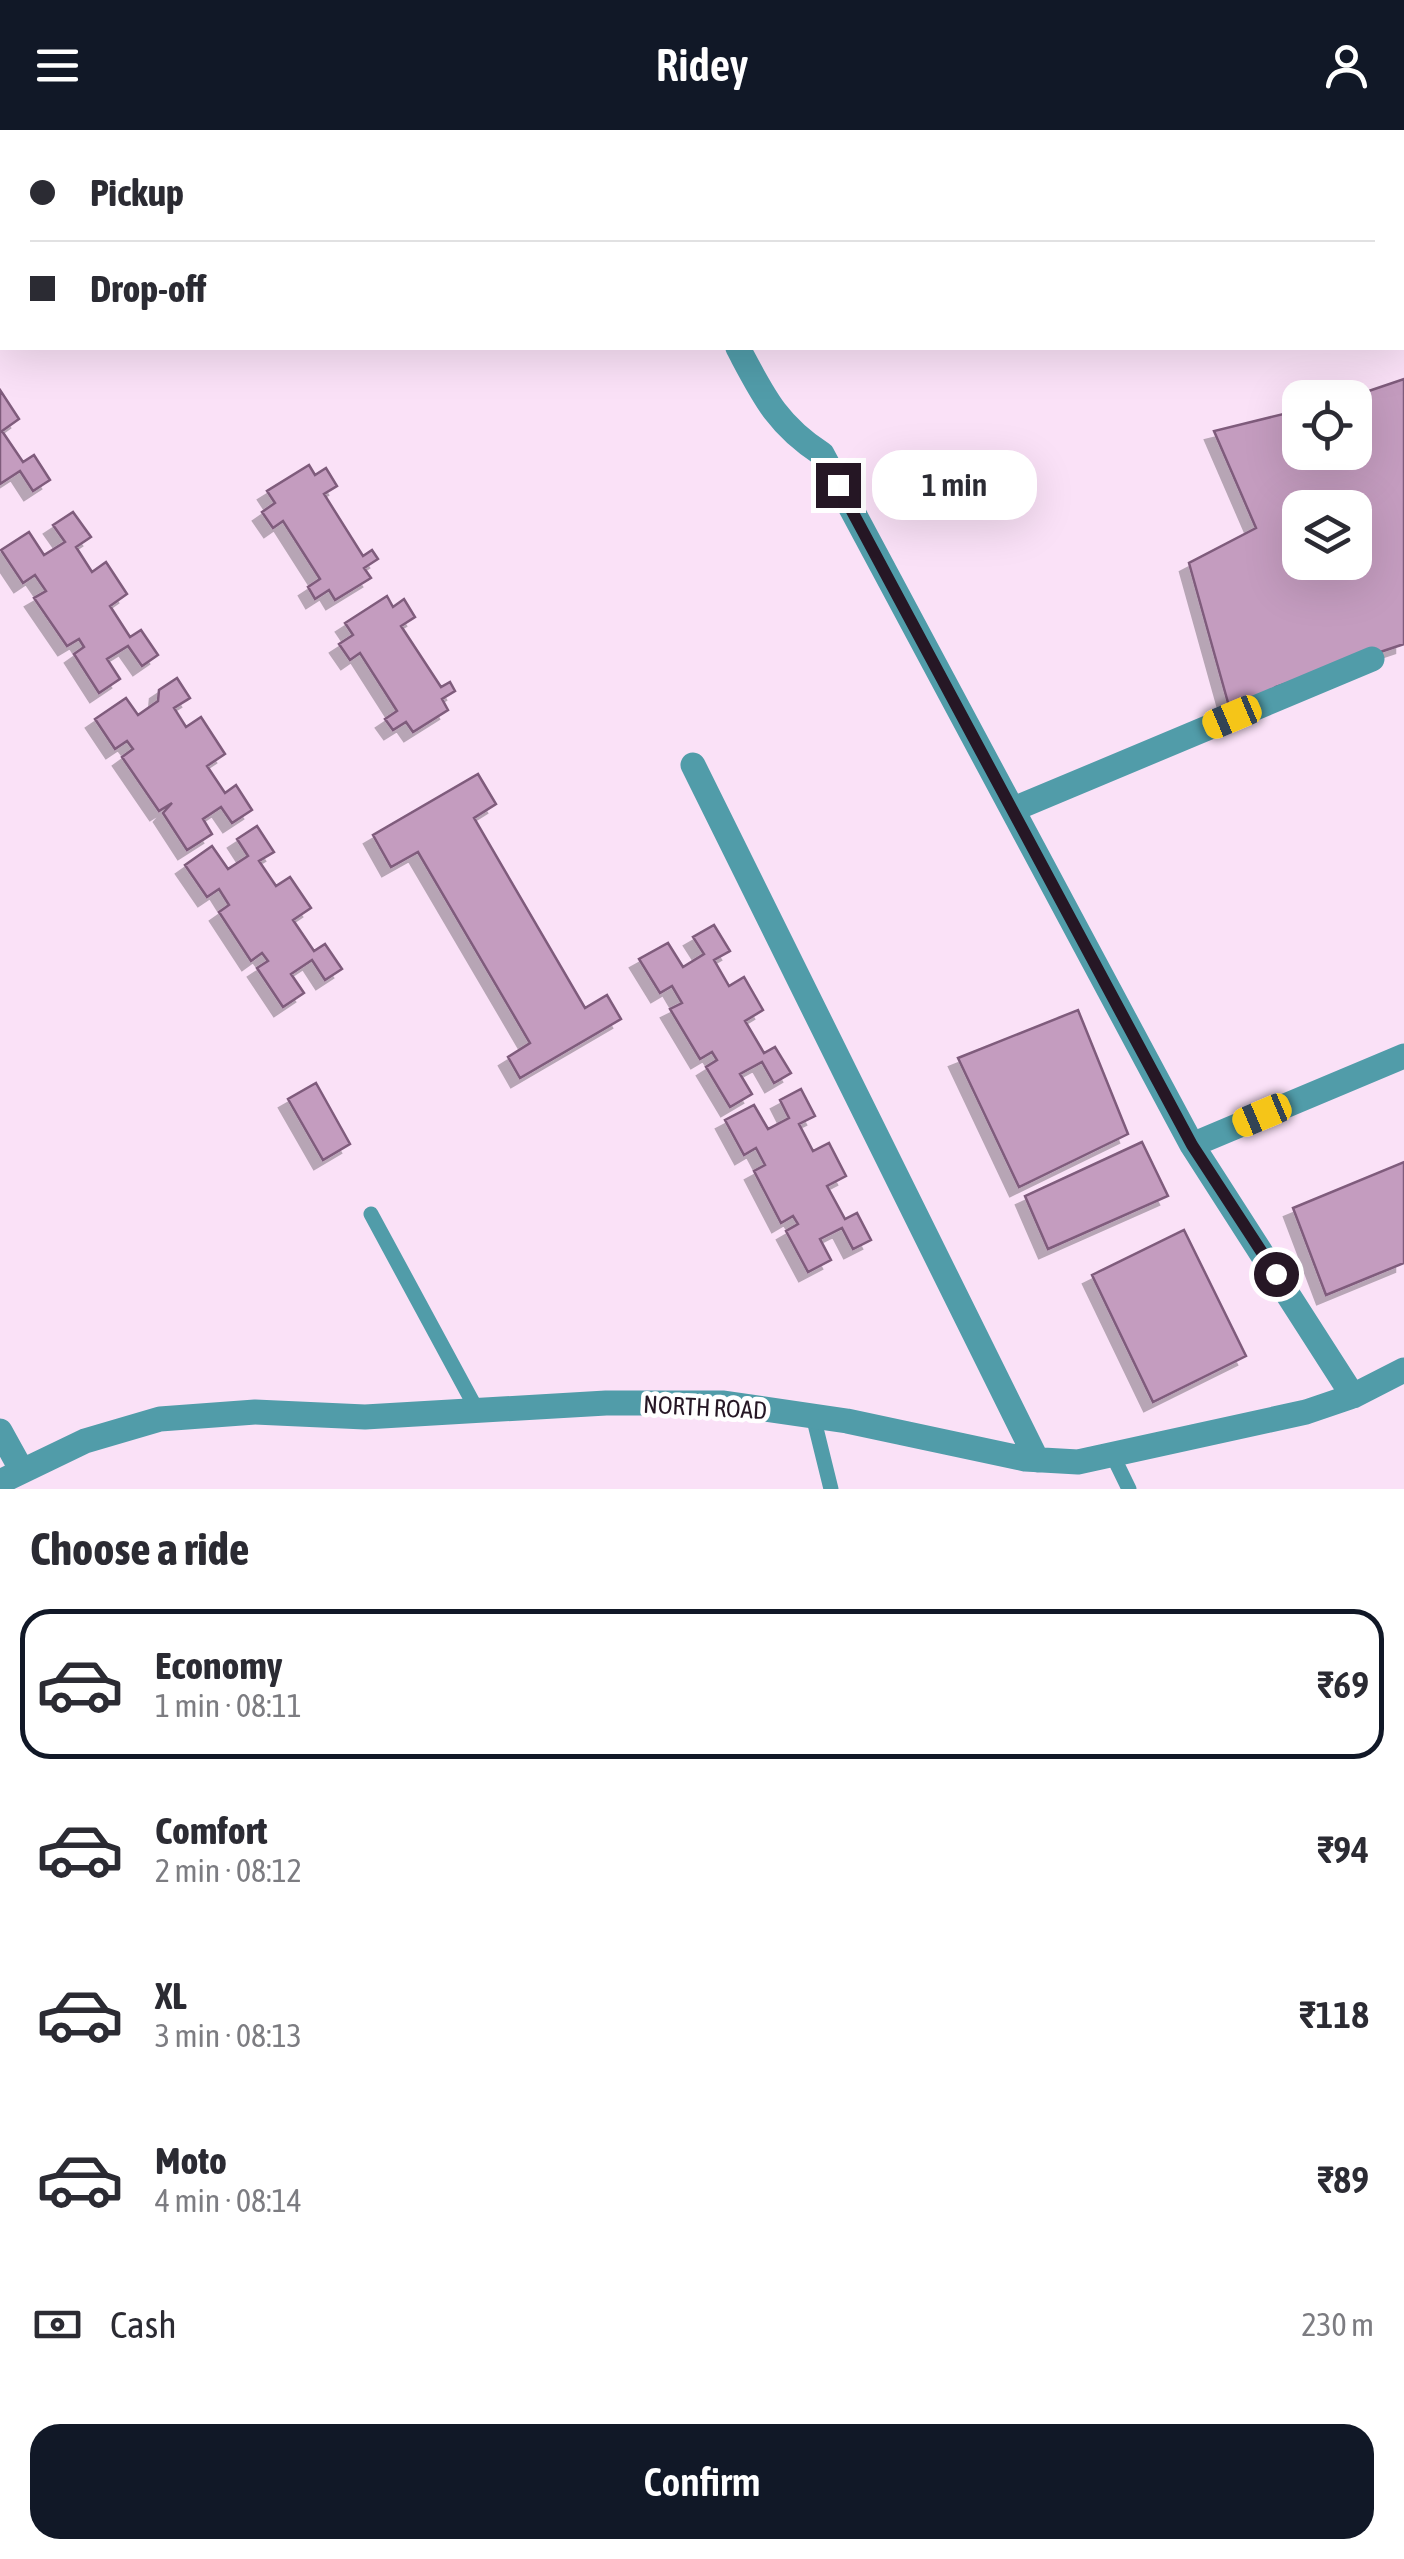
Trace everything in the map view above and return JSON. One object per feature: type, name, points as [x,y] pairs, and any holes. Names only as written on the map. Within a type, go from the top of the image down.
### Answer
[{"type":"street","points":[[739,350],[772,413],[795,437],[822,454],[1192,1145],[1353,1396]]},
{"type":"street","points":[[1014,809],[1372,659]]},
{"type":"street","points":[[693,766],[1037,1460]]},
{"type":"street","points":[[1192,1145],[1404,1056]]},
{"type":"street","name":"NORTH ROAD","points":[[11,1476],[85,1441],[160,1419],[255,1412],[365,1417],[724,1403],[813,1416],[1037,1460],[1078,1462],[1306,1412],[1353,1396],[1404,1370]]},
{"type":"street","points":[[0,1431],[11,1476]]},
{"type":"lane","points":[[371,1214],[478,1410]]},
{"type":"lane","points":[[813,1416],[831,1489]]},
{"type":"lane","points":[[1112,1454],[1129,1489]]},
{"type":"building","points":[[1404,379],[1404,644],[1276,687],[1232,717],[1189,563],[1256,528],[1214,431],[1282,414],[1282,470],[1372,470],[1372,390]]},
{"type":"building","points":[[0,390],[19,419],[2,431],[23,462],[34,455],[50,480],[33,491],[20,471],[0,484]]},
{"type":"building","points":[[309,465],[315,475],[326,468],[337,486],[324,494],[363,556],[372,550],[378,559],[364,568],[371,578],[335,600],[329,590],[315,599],[308,587],[320,579],[283,521],[273,528],[262,512],[275,503],[267,491]]},
{"type":"building","points":[[73,512],[91,537],[76,547],[92,572],[106,562],[127,594],[110,606],[130,637],[141,630],[158,655],[142,666],[128,646],[107,659],[120,679],[99,693],[74,654],[84,647],[79,639],[67,646],[34,598],[46,591],[35,575],[23,583],[1,550],[29,532],[44,555],[65,542],[53,525]]},
{"type":"building","points":[[387,596],[393,607],[404,599],[415,617],[401,626],[441,687],[450,682],[455,691],[442,699],[448,710],[413,732],[406,722],[393,730],[385,719],[397,711],[360,653],[350,660],[339,644],[353,635],[345,623]]},
{"type":"building","points":[[177,678],[190,698],[174,708],[186,727],[201,717],[225,754],[207,766],[225,793],[236,785],[252,810],[232,823],[221,807],[203,819],[212,834],[187,850],[163,813],[172,803],[159,811],[122,757],[133,749],[127,741],[115,749],[95,719],[126,698],[138,715],[158,701],[159,690]]},
{"type":"building","points":[[478,774],[496,804],[474,818],[585,1008],[607,995],[621,1019],[520,1078],[508,1057],[530,1043],[418,852],[391,867],[373,835]]},
{"type":"building","points":[[257,826],[274,852],[259,861],[276,886],[290,877],[311,908],[293,920],[314,951],[325,944],[342,969],[325,980],[312,960],[291,974],[304,993],[283,1007],[257,968],[268,961],[262,953],[251,961],[219,912],[229,905],[219,889],[207,897],[185,865],[212,846],[228,869],[248,856],[237,839]]},
{"type":"building","points":[[714,925],[730,951],[714,960],[729,986],[744,977],[763,1010],[745,1021],[764,1053],[775,1047],[791,1073],[774,1083],[762,1062],[740,1074],[752,1094],[730,1107],[706,1067],[717,1060],[712,1052],[700,1059],[670,1009],[682,1003],[672,986],[660,993],[639,959],[668,943],[683,967],[704,954],[693,937]]},
{"type":"building","points":[[1078,1010],[1128,1134],[1019,1187],[958,1058]]},
{"type":"building","points":[[316,1083],[350,1144],[323,1160],[288,1099]]},
{"type":"building","points":[[801,1089],[815,1116],[799,1124],[813,1151],[829,1143],[846,1176],[827,1186],[845,1219],[857,1213],[871,1240],[853,1249],[842,1228],[820,1239],[831,1260],[808,1272],[786,1231],[798,1224],[793,1216],[781,1223],[754,1171],[765,1165],[756,1148],[744,1155],[725,1120],[754,1105],[768,1129],[789,1118],[780,1100]]},
{"type":"building","points":[[1142,1142],[1168,1196],[1048,1249],[1025,1196]]},
{"type":"building","points":[[1404,1162],[1404,1263],[1326,1295],[1293,1208]]},
{"type":"building","points":[[1184,1230],[1246,1356],[1153,1402],[1092,1275]]},
{"type":"route","points":[[838,485],[1192,1145],[1276,1274]]}]
